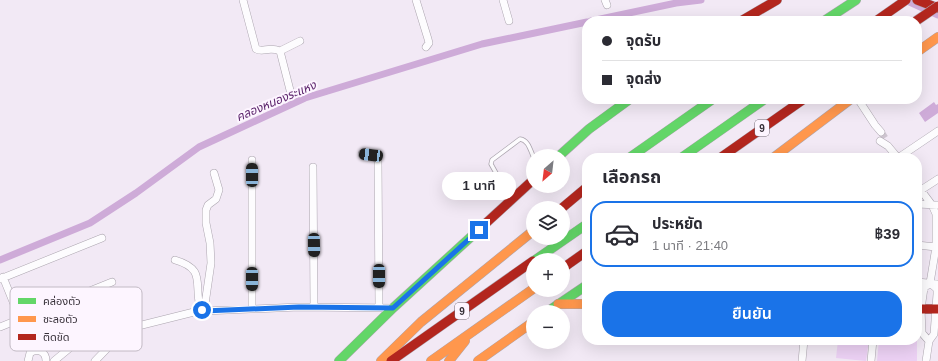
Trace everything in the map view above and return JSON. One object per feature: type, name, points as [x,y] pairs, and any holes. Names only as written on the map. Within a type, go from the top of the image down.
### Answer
[{"type":"main road","points":[[750,16],[777,0]]},
{"type":"main road","points":[[832,16],[856,0]]},
{"type":"main road","points":[[883,16],[906,0]]},
{"type":"main road","points":[[917,0],[938,7]]},
{"type":"main road","points":[[922,17],[938,7]]},
{"type":"main road","points":[[922,48],[938,37]]},
{"type":"main road","points":[[567,149],[588,129],[623,104]]},
{"type":"main road","points":[[636,153],[706,104]]},
{"type":"main road","name":"9","points":[[688,153],[758,104]]},
{"type":"main road","name":"9","points":[[727,153],[797,104]]},
{"type":"main road","points":[[780,153],[844,104]]},
{"type":"main road","points":[[338,361],[393,308],[526,186]]},
{"type":"main road","points":[[570,201],[582,191]]},
{"type":"main road","name":"9","points":[[545,253],[582,227]]},
{"type":"main road","points":[[381,361],[422,322],[526,237]]},
{"type":"main road","points":[[570,263],[582,255]]},
{"type":"main road","name":"9","points":[[391,361],[526,267]]},
{"type":"main road","points":[[558,304],[582,288]]},
{"type":"main road","name":"9","points":[[431,361],[526,294]]},
{"type":"main road","points":[[558,304],[582,304]]},
{"type":"main road","points":[[922,309],[937,309]]},
{"type":"main road","points":[[481,360],[526,327]]},
{"type":"main road","points":[[449,361],[472,332]]},
{"type":"street","points":[[243,0],[256,49],[263,51],[275,48],[280,51],[291,94]]},
{"type":"street","points":[[416,0],[428,39],[426,47]]},
{"type":"street","points":[[503,0],[508,21]]},
{"type":"street","points":[[280,51],[300,41]]},
{"type":"street","points":[[861,104],[875,125],[880,137],[894,153]]},
{"type":"street","points":[[905,153],[938,131]]},
{"type":"street","points":[[362,154],[376,156],[378,160],[379,307]]},
{"type":"street","points":[[252,160],[252,309]]},
{"type":"street","points":[[313,167],[314,307]]},
{"type":"street","points":[[203,310],[211,263],[210,243],[206,223],[206,210],[208,206],[216,199],[219,190],[214,173]]},
{"type":"street","points":[[922,187],[938,179]]},
{"type":"street","points":[[922,191],[935,205],[936,214],[936,245],[930,283],[924,288],[922,296]]},
{"type":"street","points":[[922,204],[935,205]]},
{"type":"street","points":[[10,296],[2,278],[102,238]]},
{"type":"street","points":[[922,245],[936,245]]},
{"type":"street","points":[[175,260],[186,263],[196,274],[199,302],[203,310]]},
{"type":"street","points":[[100,287],[112,282]]},
{"type":"street","points":[[922,282],[938,284]]},
{"type":"street","points":[[926,361],[929,341],[934,334],[937,309],[937,289],[930,283]]},
{"type":"street","points":[[142,325],[203,310],[314,307],[393,308]]},
{"type":"street","points":[[0,327],[10,323]]},
{"type":"street","points":[[922,332],[929,341]]},
{"type":"street","points":[[802,361],[804,345]]},
{"type":"street","points":[[871,361],[873,345]]},
{"type":"street","points":[[28,361],[30,353],[33,351]]},
{"type":"street","points":[[40,351],[46,357],[46,361]]},
{"type":"street","points":[[54,361],[66,351]]},
{"type":"street","points":[[95,361],[105,351]]},
{"type":"lane","points":[[511,200],[492,164],[492,160],[520,139],[527,142],[530,149]]},
{"type":"shaded area","points":[[934,102],[936,105],[938,104],[938,113],[925,122],[919,113]]},
{"type":"shaded area","points":[[837,345],[868,345],[866,361],[836,358]]},
{"type":"shaded area","points":[[879,345],[917,345],[917,361],[877,361]]},
{"type":"waterway","name":"คลองหนองระแหง","points":[[615,16],[676,3],[701,0]]},
{"type":"waterway","name":"คลองหนองระแหง","points":[[905,0],[938,15]]},
{"type":"waterway","name":"คลองหนองระแหง","points":[[0,260],[90,223],[136,193],[199,147],[305,98],[482,44],[582,23]]},
{"type":"tunnel","points":[[881,132],[885,138]]},
{"type":"traffic: fast","points":[[832,16],[856,0]]},
{"type":"traffic: fast","points":[[567,149],[589,129],[623,104]]},
{"type":"traffic: fast","points":[[636,153],[706,104]]},
{"type":"traffic: fast","points":[[688,153],[758,104]]},
{"type":"traffic: fast","points":[[545,253],[582,227]]},
{"type":"traffic: fast","points":[[339,361],[393,308],[473,235]]},
{"type":"traffic: fast","points":[[557,305],[582,288]]},
{"type":"traffic: slow","points":[[922,48],[938,37]]},
{"type":"traffic: slow","points":[[780,153],[844,104]]},
{"type":"traffic: slow","points":[[381,361],[421,322],[526,237]]},
{"type":"traffic: slow","points":[[431,361],[526,294]]},
{"type":"traffic: slow","points":[[558,304],[582,304]]},
{"type":"traffic: slow","points":[[478,361],[526,327]]},
{"type":"traffic: slow","points":[[449,361],[465,341]]},
{"type":"traffic: jam","points":[[750,16],[777,0]]},
{"type":"traffic: jam","points":[[883,16],[906,0]]},
{"type":"traffic: jam","points":[[917,0],[938,8]]},
{"type":"traffic: jam","points":[[922,17],[938,6]]},
{"type":"traffic: jam","points":[[727,153],[797,104]]},
{"type":"traffic: jam","points":[[473,235],[526,186]]},
{"type":"traffic: jam","points":[[570,201],[582,191]]},
{"type":"traffic: jam","points":[[570,263],[582,255]]},
{"type":"traffic: jam","points":[[391,361],[526,266]]},
{"type":"traffic: jam","points":[[922,309],[938,309]]},
{"type":"route","points":[[202,310],[299,307],[393,308],[479,230]]}]
